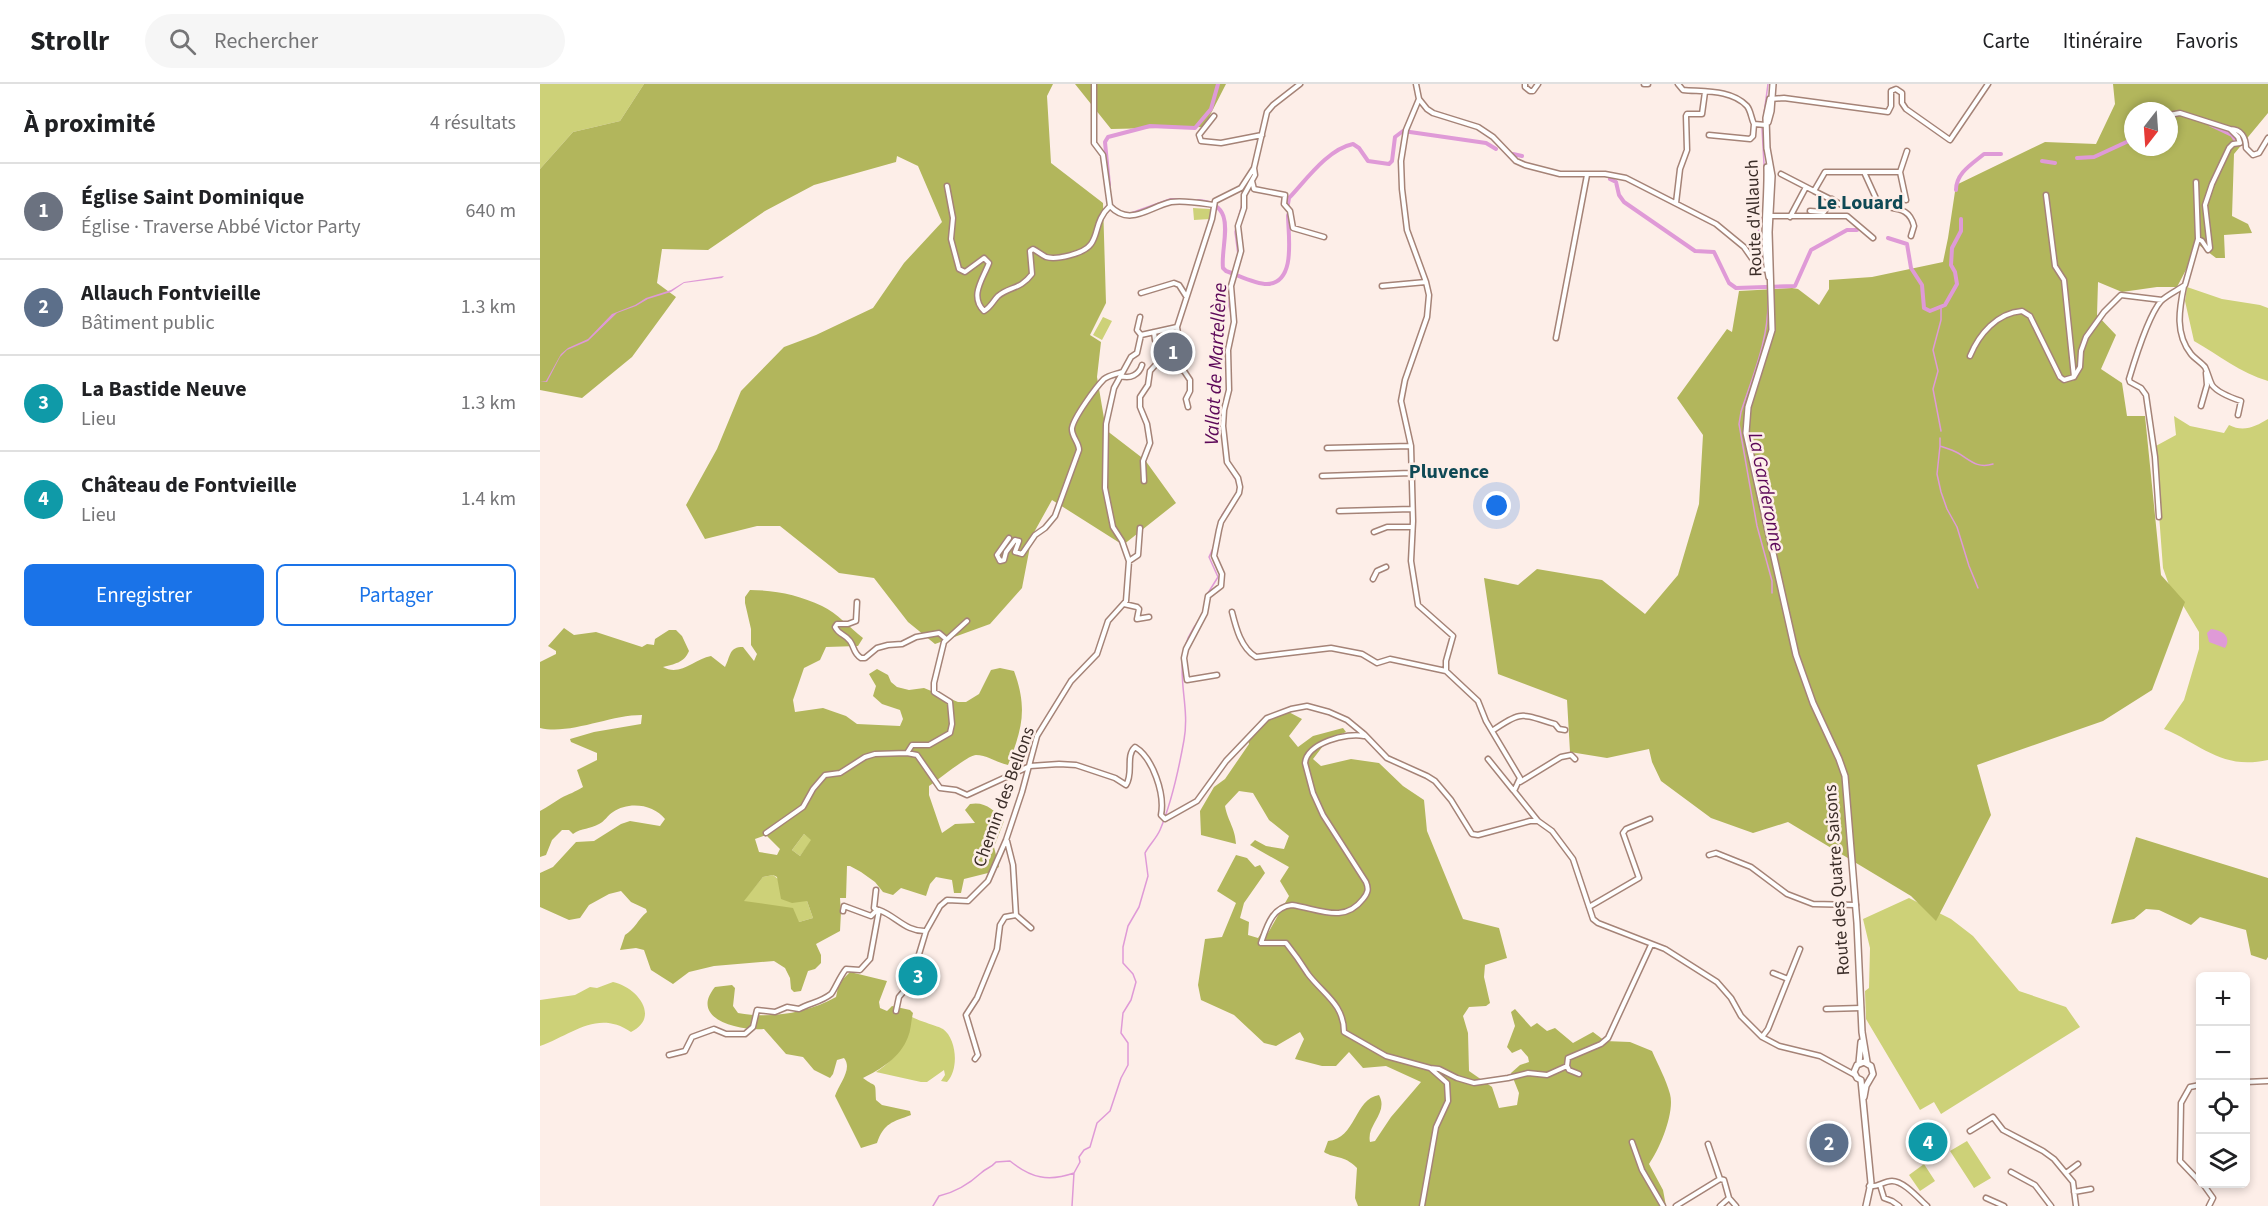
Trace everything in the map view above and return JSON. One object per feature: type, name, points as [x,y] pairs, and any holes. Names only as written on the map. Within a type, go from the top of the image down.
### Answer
[{"type":"main road","name":"Route d'Allauch","points":[[1749,451],[1746,416],[1772,330],[1772,288],[1764,231],[1770,193],[1767,124],[1771,111],[1770,99],[1773,84]]},
{"type":"main road","name":"Route des Quatre Saisons","points":[[1749,451],[1781,593],[1804,679],[1845,776],[1862,1008],[1862,1032],[1855,1075]]},
{"type":"main road","name":"Route des Quatre Saisons","points":[[1862,1032],[1867,1062],[1873,1071],[1864,1096]]},
{"type":"main road","points":[[1857,1065],[1867,1062]]},
{"type":"main road","points":[[1855,1075],[1861,1080],[1869,1079]]},
{"type":"main road","name":"Route des Quatre Saisons","points":[[1861,1080],[1870,1185],[1865,1206]]},
{"type":"street","points":[[947,186],[953,218],[951,239],[959,270],[965,272],[984,258],[989,262],[977,289],[981,308],[984,311],[992,307],[998,296],[1024,284],[1032,274],[1030,250],[1034,249],[1046,256],[1054,257],[1083,250],[1091,244],[1098,223],[1110,206],[1103,155],[1094,143],[1094,84]]},
{"type":"street","points":[[1188,407],[1186,399],[1190,391],[1190,380],[1184,371],[1177,327],[1212,219],[1214,205],[1218,198],[1241,188],[1254,168],[1265,115],[1269,109],[1300,84]]},
{"type":"street","points":[[1416,84],[1419,99],[1427,110],[1478,127],[1511,156],[1525,165],[1560,174],[1614,175],[1626,178],[1729,233],[1744,247],[1760,270],[1769,269]]},
{"type":"street","points":[[1525,84],[1530,91],[1533,91],[1538,84]]},
{"type":"street","points":[[1678,84],[1683,90],[1716,92],[1745,105],[1754,124],[1753,136],[1747,140],[1709,135]]},
{"type":"street","points":[[1716,92],[1718,84]]},
{"type":"street","points":[[1893,86],[1902,93],[1902,104],[1906,109],[1950,140],[1988,84]]},
{"type":"street","points":[[1770,99],[1784,98],[1888,112],[1891,106],[1893,86]]},
{"type":"street","points":[[1676,203],[1680,169],[1688,150],[1686,116],[1687,114],[1702,114],[1705,92]]},
{"type":"street","points":[[1419,99],[1406,131],[1401,161],[1403,206],[1407,230],[1429,295],[1427,317],[1402,390],[1401,401],[1411,446],[1411,561],[1417,602],[1452,636],[1446,671]]},
{"type":"street","points":[[2178,113],[2239,131],[2243,134],[2248,153],[2253,155],[2259,153],[2268,138]]},
{"type":"street","points":[[1214,116],[1199,135],[1201,141],[1221,143],[1262,135]]},
{"type":"street","points":[[1754,124],[1767,124]]},
{"type":"street","points":[[2198,239],[2208,250],[2210,248],[2205,205],[2229,148],[2237,144],[2238,137],[2230,129]]},
{"type":"street","points":[[1906,200],[1900,172],[1907,151]]},
{"type":"street","points":[[1217,675],[1187,680],[1184,658],[1189,641],[1205,612],[1208,596],[1221,586],[1222,574],[1214,556],[1221,522],[1239,494],[1240,487],[1238,478],[1227,462],[1223,426],[1229,390],[1228,350],[1234,322],[1231,286],[1241,251],[1238,226],[1244,208],[1244,195],[1256,171],[1254,168]]},
{"type":"street","points":[[1814,191],[1825,172],[1900,172]]},
{"type":"street","points":[[1864,172],[1879,205],[1899,208],[1908,213],[1913,221],[1911,236]]},
{"type":"street","points":[[1781,174],[1842,205]]},
{"type":"street","points":[[1556,338],[1587,175]]},
{"type":"street","points":[[1252,180],[1254,189],[1284,194],[1293,228],[1324,237]]},
{"type":"street","points":[[2196,182],[2198,239],[2181,302],[2179,330],[2189,351],[2204,366],[2216,388],[2241,401],[2238,415]]},
{"type":"street","points":[[1790,217],[1806,187]]},
{"type":"street","points":[[2046,195],[2055,266],[2064,280],[2074,377]]},
{"type":"street","points":[[1810,212],[1824,212],[1832,200]]},
{"type":"street","points":[[1110,206],[1124,216],[1132,216],[1172,202],[1214,205]]},
{"type":"street","points":[[1768,216],[1847,216],[1873,238]]},
{"type":"street","points":[[1382,286],[1426,282]]},
{"type":"street","points":[[1141,293],[1174,283],[1179,285],[1186,296]]},
{"type":"street","points":[[2159,517],[2155,457],[2146,395],[2129,379],[2139,345],[2162,300],[2185,285]]},
{"type":"street","points":[[1970,356],[1979,338],[1990,326],[2003,317],[2022,311],[2030,316],[2060,377],[2064,380],[2079,373],[2080,351],[2086,337],[2104,312],[2121,295],[2162,300]]},
{"type":"street","points":[[1140,317],[1137,330],[1141,334]]},
{"type":"street","points":[[1141,334],[1177,327]]},
{"type":"street","points":[[1154,332],[1155,340]]},
{"type":"street","points":[[1141,334],[1137,353],[1131,357],[1110,400],[1106,424],[1104,473],[1109,513],[1129,561],[1124,604],[1139,609],[1137,619],[1149,617]]},
{"type":"street","points":[[1143,481],[1143,461],[1150,442],[1140,407],[1140,397],[1148,385],[1150,371],[1160,360],[1160,347],[1168,346]]},
{"type":"street","points":[[1167,364],[1176,357],[1182,358]]},
{"type":"street","points":[[1160,360],[1184,371]]},
{"type":"street","points":[[1122,374],[1128,378],[1135,375],[1142,365]]},
{"type":"street","points":[[2201,406],[2207,385],[2204,366]]},
{"type":"street","points":[[1009,538],[997,555],[997,559],[1004,560],[1005,552],[1015,540],[1019,541],[1015,552],[1022,555],[1035,535],[1045,528],[1055,516],[1079,450],[1072,431],[1075,420],[1089,396],[1104,380],[1122,374]]},
{"type":"street","points":[[1327,448],[1411,446]]},
{"type":"street","points":[[1322,476],[1411,472]]},
{"type":"street","points":[[1339,511],[1412,509]]},
{"type":"street","points":[[1374,532],[1387,527],[1412,527]]},
{"type":"street","points":[[1129,561],[1138,555],[1140,528]]},
{"type":"street","points":[[1373,579],[1377,571],[1386,567]]},
{"type":"street","points":[[857,602],[856,621],[837,624],[835,627],[838,632],[850,640],[854,652],[861,658],[868,656],[878,648],[902,644],[916,637],[939,633],[946,639]]},
{"type":"street","name":"Chemin des Bellons","points":[[926,931],[942,903],[950,900],[968,901],[985,885],[1006,840],[1037,736],[1071,681],[1097,654],[1108,621],[1124,604]]},
{"type":"street","points":[[1232,612],[1238,633],[1250,654],[1263,657],[1331,648],[1362,654],[1377,663],[1390,659],[1446,671],[1478,701],[1492,731],[1520,778],[1520,782]]},
{"type":"street","points":[[907,753],[912,745],[929,745],[950,733],[952,724],[950,702],[933,689],[946,639],[967,621]]},
{"type":"street","points":[[766,833],[803,807],[813,789],[825,775],[840,772],[875,754],[917,755],[940,788],[956,790],[967,795],[1029,766],[1076,765],[1115,778],[1126,785],[1130,777],[1131,752],[1133,748],[1136,748],[1153,768],[1162,805],[1161,815],[1165,819],[1197,801],[1226,761],[1258,727],[1272,716],[1307,706],[1347,720],[1368,737],[1387,758],[1435,781],[1451,800],[1472,834],[1478,835],[1530,821],[1538,821]]},
{"type":"street","points":[[1492,731],[1511,717],[1519,715],[1555,724],[1559,729],[1565,730]]},
{"type":"street","points":[[1368,737],[1355,734],[1338,737],[1312,751],[1305,758],[1313,793],[1323,815],[1366,882],[1367,895],[1358,907],[1347,913],[1330,913],[1292,904],[1286,905],[1270,920],[1261,943],[1286,943],[1309,974],[1333,998],[1344,1025],[1344,1032],[1386,1056],[1438,1069],[1474,1083],[1528,1073],[1547,1075],[1567,1066]]},
{"type":"street","points":[[1514,791],[1520,782],[1561,757],[1571,755],[1575,759]]},
{"type":"street","points":[[1488,759],[1538,821],[1552,831],[1573,860],[1593,919],[1669,951],[1717,982],[1731,998],[1741,1016],[1762,1037],[1783,1047],[1820,1056],[1855,1075]]},
{"type":"street","points":[[1588,907],[1639,878],[1623,833],[1626,829],[1650,819]]},
{"type":"street","points":[[1006,840],[1013,865],[1016,915],[1031,928]]},
{"type":"street","points":[[1709,855],[1716,853],[1751,867],[1787,894],[1813,904],[1856,905]]},
{"type":"street","points":[[876,890],[874,909],[889,914],[905,926],[917,931],[926,931],[910,984],[899,996],[896,1011]]},
{"type":"street","points":[[843,911],[844,906],[871,916],[878,910]]},
{"type":"street","points":[[669,1055],[684,1051],[692,1037],[714,1029],[726,1034],[746,1034],[753,1027],[757,1010],[775,1012],[787,1006],[799,1009],[807,1004],[819,1002],[832,993],[836,981],[846,969],[860,970],[870,959],[878,910]]},
{"type":"street","points":[[975,1059],[978,1055],[966,1015],[977,998],[997,949],[1002,921],[1005,917],[1016,915]]},
{"type":"street","points":[[1579,1074],[1569,1070],[1568,1058],[1601,1044],[1608,1038],[1651,945]]},
{"type":"street","points":[[1762,1037],[1800,949]]},
{"type":"street","points":[[1773,973],[1788,979]]},
{"type":"street","points":[[1826,1008],[1862,1008]]},
{"type":"street","points":[[1847,1070],[1857,1065]]},
{"type":"street","points":[[1422,1206],[1424,1184],[1436,1127],[1446,1108],[1449,1095],[1447,1083],[1430,1068]]},
{"type":"street","points":[[2250,1082],[2268,1082]]},
{"type":"street","points":[[2196,1086],[2190,1087],[2182,1100],[2180,1161],[2196,1177]]},
{"type":"street","points":[[1971,1131],[1993,1117],[2002,1130],[2054,1159],[2073,1182],[2075,1206]]},
{"type":"street","points":[[1632,1142],[1642,1170],[1663,1206]]},
{"type":"street","points":[[1708,1144],[1720,1179],[1724,1180],[1729,1198],[1736,1206]]},
{"type":"street","points":[[2066,1173],[2078,1164]]},
{"type":"street","points":[[2011,1172],[2035,1185],[2051,1206]]},
{"type":"street","points":[[1676,1206],[1720,1179]]},
{"type":"street","points":[[1870,1185],[1896,1181],[1927,1206]]},
{"type":"street","points":[[1880,1185],[1884,1198],[1899,1206]]},
{"type":"street","points":[[2206,1188],[2213,1198],[2209,1206]]},
{"type":"street","points":[[2074,1192],[2091,1190]]},
{"type":"street","points":[[1720,1206],[1729,1198]]},
{"type":"street","points":[[1986,1198],[2004,1206]]},
{"type":"green space","points":[[540,84],[644,84],[620,121],[573,132],[540,169]]},
{"type":"green space","points":[[644,84],[1053,84],[1047,96],[1051,163],[1103,203],[1106,303],[1090,335],[1101,342],[1097,377],[1106,430],[1145,460],[1176,503],[1123,545],[1052,500],[1032,536],[1022,588],[990,624],[935,644],[908,622],[874,578],[839,573],[780,526],[757,526],[705,539],[686,505],[717,449],[741,391],[784,347],[816,335],[873,308],[904,263],[942,222],[918,166],[897,156],[896,162],[814,185],[765,211],[708,250],[662,249],[657,283],[676,297],[632,357],[582,398],[540,390],[540,169],[573,132],[620,121]]},
{"type":"green space","points":[[1075,84],[1226,84],[1204,127],[1111,129]]},
{"type":"green space","points":[[2113,84],[2268,84],[2268,113],[2234,154],[2232,216],[2248,224],[2252,233],[2224,235],[2225,258],[2216,258],[2199,245],[2177,287],[2157,287],[2122,292],[2098,282],[2097,315],[2116,335],[2101,369],[2122,383],[2127,416],[2145,416],[2161,575],[2185,602],[2152,690],[2103,721],[1977,765],[1991,815],[1936,921],[1911,896],[1788,822],[1753,833],[1711,818],[1661,781],[1649,749],[1607,758],[1570,752],[1567,700],[1498,674],[1484,578],[1518,585],[1537,569],[1602,580],[1645,614],[1678,575],[1699,504],[1703,435],[1677,398],[1727,329],[1732,332],[1739,291],[1798,289],[1819,305],[1829,289],[1829,280],[1872,277],[1943,262],[1956,185],[2045,142],[2096,144],[2115,104]]},
{"type":"green space","points":[[1193,208],[1210,209],[1210,219],[1194,220]]},
{"type":"green space","points":[[2187,287],[2222,299],[2268,308],[2268,381],[2239,369],[2194,341],[2185,301]]},
{"type":"green space","points":[[1103,317],[1112,321],[1102,340],[1093,335]]},
{"type":"green space","points":[[2174,416],[2190,426],[2224,433],[2229,425],[2245,428],[2268,419],[2268,760],[2237,762],[2225,759],[2164,729],[2184,700],[2199,649],[2199,632],[2169,585],[2163,568],[2154,447],[2176,435]]},
{"type":"green space","points":[[750,590],[759,590],[805,599],[833,613],[863,638],[858,646],[826,647],[820,660],[804,668],[793,700],[795,712],[823,708],[846,716],[857,724],[900,726],[903,719],[900,710],[882,704],[873,696],[876,686],[869,674],[877,669],[888,675],[897,687],[909,690],[924,688],[958,702],[966,702],[979,694],[991,670],[1000,668],[1014,671],[1021,697],[1022,719],[1008,765],[984,756],[972,756],[929,786],[929,795],[942,833],[955,824],[975,823],[965,810],[970,804],[975,803],[985,805],[1004,821],[994,847],[999,867],[988,873],[964,879],[961,893],[954,893],[952,880],[936,877],[930,884],[926,896],[901,888],[893,895],[883,892],[875,882],[847,866],[846,898],[840,898],[840,931],[816,944],[821,955],[821,963],[815,969],[808,971],[801,991],[794,992],[785,968],[774,961],[714,966],[689,972],[673,984],[651,970],[644,950],[636,948],[620,950],[625,935],[647,912],[646,909],[631,902],[621,891],[609,894],[589,905],[580,918],[569,920],[540,907],[540,873],[553,867],[576,842],[594,841],[630,821],[660,826],[665,819],[648,807],[626,806],[613,812],[593,827],[573,834],[569,830],[562,830],[552,840],[546,855],[540,857],[540,811],[583,787],[577,770],[597,760],[597,753],[571,742],[570,739],[594,732],[641,724],[642,715],[564,729],[540,728],[540,662],[556,654],[556,651],[548,646],[564,628],[574,635],[596,632],[642,647],[647,644],[654,645],[655,639],[669,630],[676,630],[682,636],[689,651],[681,661],[663,667],[669,670],[681,669],[711,656],[725,667],[731,653],[738,647],[743,647],[754,661],[757,654],[751,645],[751,629],[745,597]],"holes":[[[804,834],[811,840],[800,856],[792,850]],[[766,835],[780,849],[777,855],[759,852],[755,839]],[[773,875],[777,877],[781,899],[792,903],[807,901],[813,918],[799,922],[793,908],[744,901],[763,877]]]},
{"type":"green space","points":[[1285,710],[1302,719],[1289,736],[1298,747],[1313,736],[1343,728],[1346,732],[1320,744],[1323,746],[1313,759],[1321,766],[1351,759],[1379,763],[1403,786],[1424,800],[1427,831],[1463,919],[1499,928],[1507,958],[1485,965],[1484,977],[1490,1003],[1486,1006],[1469,1007],[1463,1016],[1468,1033],[1469,1071],[1492,1087],[1499,1108],[1517,1105],[1519,1093],[1511,1073],[1520,1065],[1529,1062],[1521,1049],[1512,1053],[1507,1047],[1515,1026],[1511,1012],[1515,1009],[1531,1027],[1537,1023],[1547,1031],[1555,1028],[1573,1043],[1593,1032],[1605,1041],[1630,1042],[1652,1051],[1666,1083],[1671,1102],[1666,1130],[1649,1164],[1663,1190],[1666,1206],[1358,1206],[1355,1198],[1357,1168],[1343,1159],[1324,1152],[1328,1141],[1344,1134],[1364,1104],[1379,1095],[1381,1108],[1370,1136],[1370,1142],[1375,1141],[1391,1117],[1421,1082],[1386,1066],[1363,1068],[1349,1052],[1336,1066],[1322,1066],[1295,1059],[1304,1039],[1300,1032],[1276,1046],[1264,1043],[1234,1015],[1201,1000],[1198,985],[1205,939],[1222,937],[1236,903],[1217,891],[1236,855],[1247,858],[1255,867],[1260,865],[1265,873],[1244,903],[1240,918],[1249,922],[1248,935],[1258,938],[1262,932],[1268,933],[1289,896],[1280,881],[1289,867],[1250,845],[1255,840],[1266,846],[1284,849],[1289,836],[1269,820],[1253,793],[1239,791],[1225,806],[1236,844],[1201,835],[1200,811],[1214,787],[1225,779],[1249,744],[1247,736],[1259,724]]},
{"type":"green space","points":[[804,834],[812,840],[800,856],[792,850]]},
{"type":"green space","points":[[2136,837],[2268,878],[2268,957],[2266,960],[2251,955],[2246,930],[2200,917],[2191,925],[2159,910],[2146,909],[2134,919],[2111,924]]},
{"type":"green space","points":[[773,875],[807,901],[813,918],[799,922],[743,901],[763,877]]},
{"type":"green space","points":[[1909,898],[1951,919],[1973,936],[2019,991],[2066,1007],[2080,1027],[1941,1114],[1934,1102],[1920,1110],[1866,1019],[1865,991],[1869,988],[1870,948],[1863,919]]},
{"type":"green space","points":[[850,972],[887,981],[879,1002],[880,1008],[887,1011],[892,1006],[910,1010],[913,1013],[909,1034],[900,1051],[883,1067],[863,1078],[874,1085],[876,1100],[882,1105],[910,1111],[911,1115],[886,1127],[877,1143],[861,1148],[835,1096],[846,1072],[844,1058],[837,1060],[830,1078],[814,1070],[803,1057],[786,1054],[764,1029],[731,1025],[721,1021],[708,1008],[708,998],[715,987],[732,985],[735,988],[733,1006],[738,1013],[776,1015],[801,1011],[836,997],[839,983]]},
{"type":"green space","points":[[613,982],[630,990],[642,1003],[645,1011],[640,1026],[631,1032],[619,1026],[596,1023],[540,1046],[540,1000],[575,995],[590,987],[597,988]]},
{"type":"green space","points":[[912,1017],[943,1029],[948,1034],[954,1047],[955,1063],[947,1082],[941,1081],[945,1075],[944,1070],[927,1082],[876,1072],[900,1049]]},
{"type":"green space","points":[[1967,1141],[1991,1178],[1974,1188],[1950,1151]]},
{"type":"green space","points":[[1924,1164],[1935,1181],[1920,1191],[1909,1175]]},
{"type":"shaded area","points":[[724,276],[684,283],[671,292],[648,299],[617,313],[588,341],[567,350],[560,357],[547,382],[540,381],[546,381],[561,354],[568,348],[588,339],[612,314],[646,298],[671,290],[684,282]]},
{"type":"shaded area","points":[[2211,629],[2225,634],[2227,644],[2225,648],[2209,642],[2207,633]]},
{"type":"waterway","points":[[1109,185],[1105,142],[1108,137],[1150,126],[1195,128],[1211,109],[1218,84]]},
{"type":"waterway","name":"La Garderonne","points":[[1763,121],[1768,84]]},
{"type":"waterway","points":[[2211,125],[2232,135],[2238,144]]},
{"type":"waterway","name":"La Garderonne","points":[[1762,128],[1765,182]]},
{"type":"waterway","points":[[1288,204],[1289,198],[1318,166],[1335,152],[1353,144],[1359,148],[1368,161],[1389,164],[1392,161],[1395,137],[1403,131],[1486,143],[1496,149]]},
{"type":"waterway","points":[[2077,158],[2094,157],[2124,143]]},
{"type":"waterway","points":[[1513,154],[1522,156]]},
{"type":"waterway","points":[[1956,190],[1962,174],[1975,161],[1984,154],[2001,154]]},
{"type":"waterway","points":[[2042,161],[2055,163]]},
{"type":"waterway","points":[[1610,179],[1616,182],[1619,195],[1624,202],[1695,251],[1714,252],[1729,283],[1736,288],[1795,286],[1811,250],[1847,230],[1857,230]]},
{"type":"waterway","points":[[1132,214],[1171,200],[1179,200]]},
{"type":"waterway","points":[[1198,201],[1211,203],[1224,217],[1223,268],[1262,284],[1277,282],[1287,267],[1288,215]]},
{"type":"waterway","name":"Vallat de Martellène","points":[[1238,255],[1235,232],[1242,204]]},
{"type":"waterway","name":"La Garderonne","points":[[1763,217],[1758,226],[1763,265]]},
{"type":"waterway","points":[[1888,238],[1907,244],[1911,268],[1922,285],[1924,308],[1930,311],[1945,305],[1957,284],[1951,265],[1952,248],[1961,231],[1961,219]]},
{"type":"waterway","name":"Vallat de Martellène","points":[[1230,288],[1231,313]]},
{"type":"waterway","name":"La Garderonne","points":[[1768,299],[1763,343],[1739,424],[1757,526],[1772,581],[1772,593]]},
{"type":"waterway","points":[[1941,307],[1941,320],[1933,350],[1938,371],[1933,389],[1941,431]]},
{"type":"waterway","name":"Vallat de Martellène","points":[[1226,351],[1230,330]]},
{"type":"waterway","points":[[1940,438],[1940,446],[1974,463],[1993,464]]},
{"type":"waterway","points":[[1940,446],[1937,474],[1941,492],[1957,527],[1978,588]]},
{"type":"waterway","name":"Vallat de Martellène","points":[[1227,465],[1237,482]]},
{"type":"waterway","name":"Vallat de Martellène","points":[[1216,535],[1222,515],[1234,497]]},
{"type":"waterway","name":"Vallat de Martellène","points":[[1208,593],[1218,577],[1209,557],[1214,546]]},
{"type":"waterway","name":"Vallat de Martellène","points":[[1072,1206],[1074,1173],[1080,1162],[1079,1157],[1084,1150],[1090,1147],[1097,1123],[1110,1111],[1128,1065],[1128,1043],[1121,1033],[1123,1013],[1131,1000],[1136,982],[1133,974],[1123,963],[1123,947],[1128,926],[1139,907],[1148,876],[1145,853],[1160,830],[1177,774],[1186,724],[1182,678],[1184,649],[1200,619]]},
{"type":"waterway","points":[[933,1206],[939,1196],[962,1188],[996,1162],[1010,1161],[1040,1177],[1048,1178],[1074,1173]]},
{"type":"place","name":"Église Saint Dominique","points":[[1173,352]]},
{"type":"place","name":"La Bastide Neuve","points":[[918,976]]},
{"type":"place","name":"Château de Fontvieille","points":[[1928,1142]]},
{"type":"place","name":"Allauch Fontvieille","points":[[1829,1143]]},
{"type":"district","name":"Le Louard","points":[[1860,203]]},
{"type":"district","name":"Pluvence","points":[[1449,472]]}]
